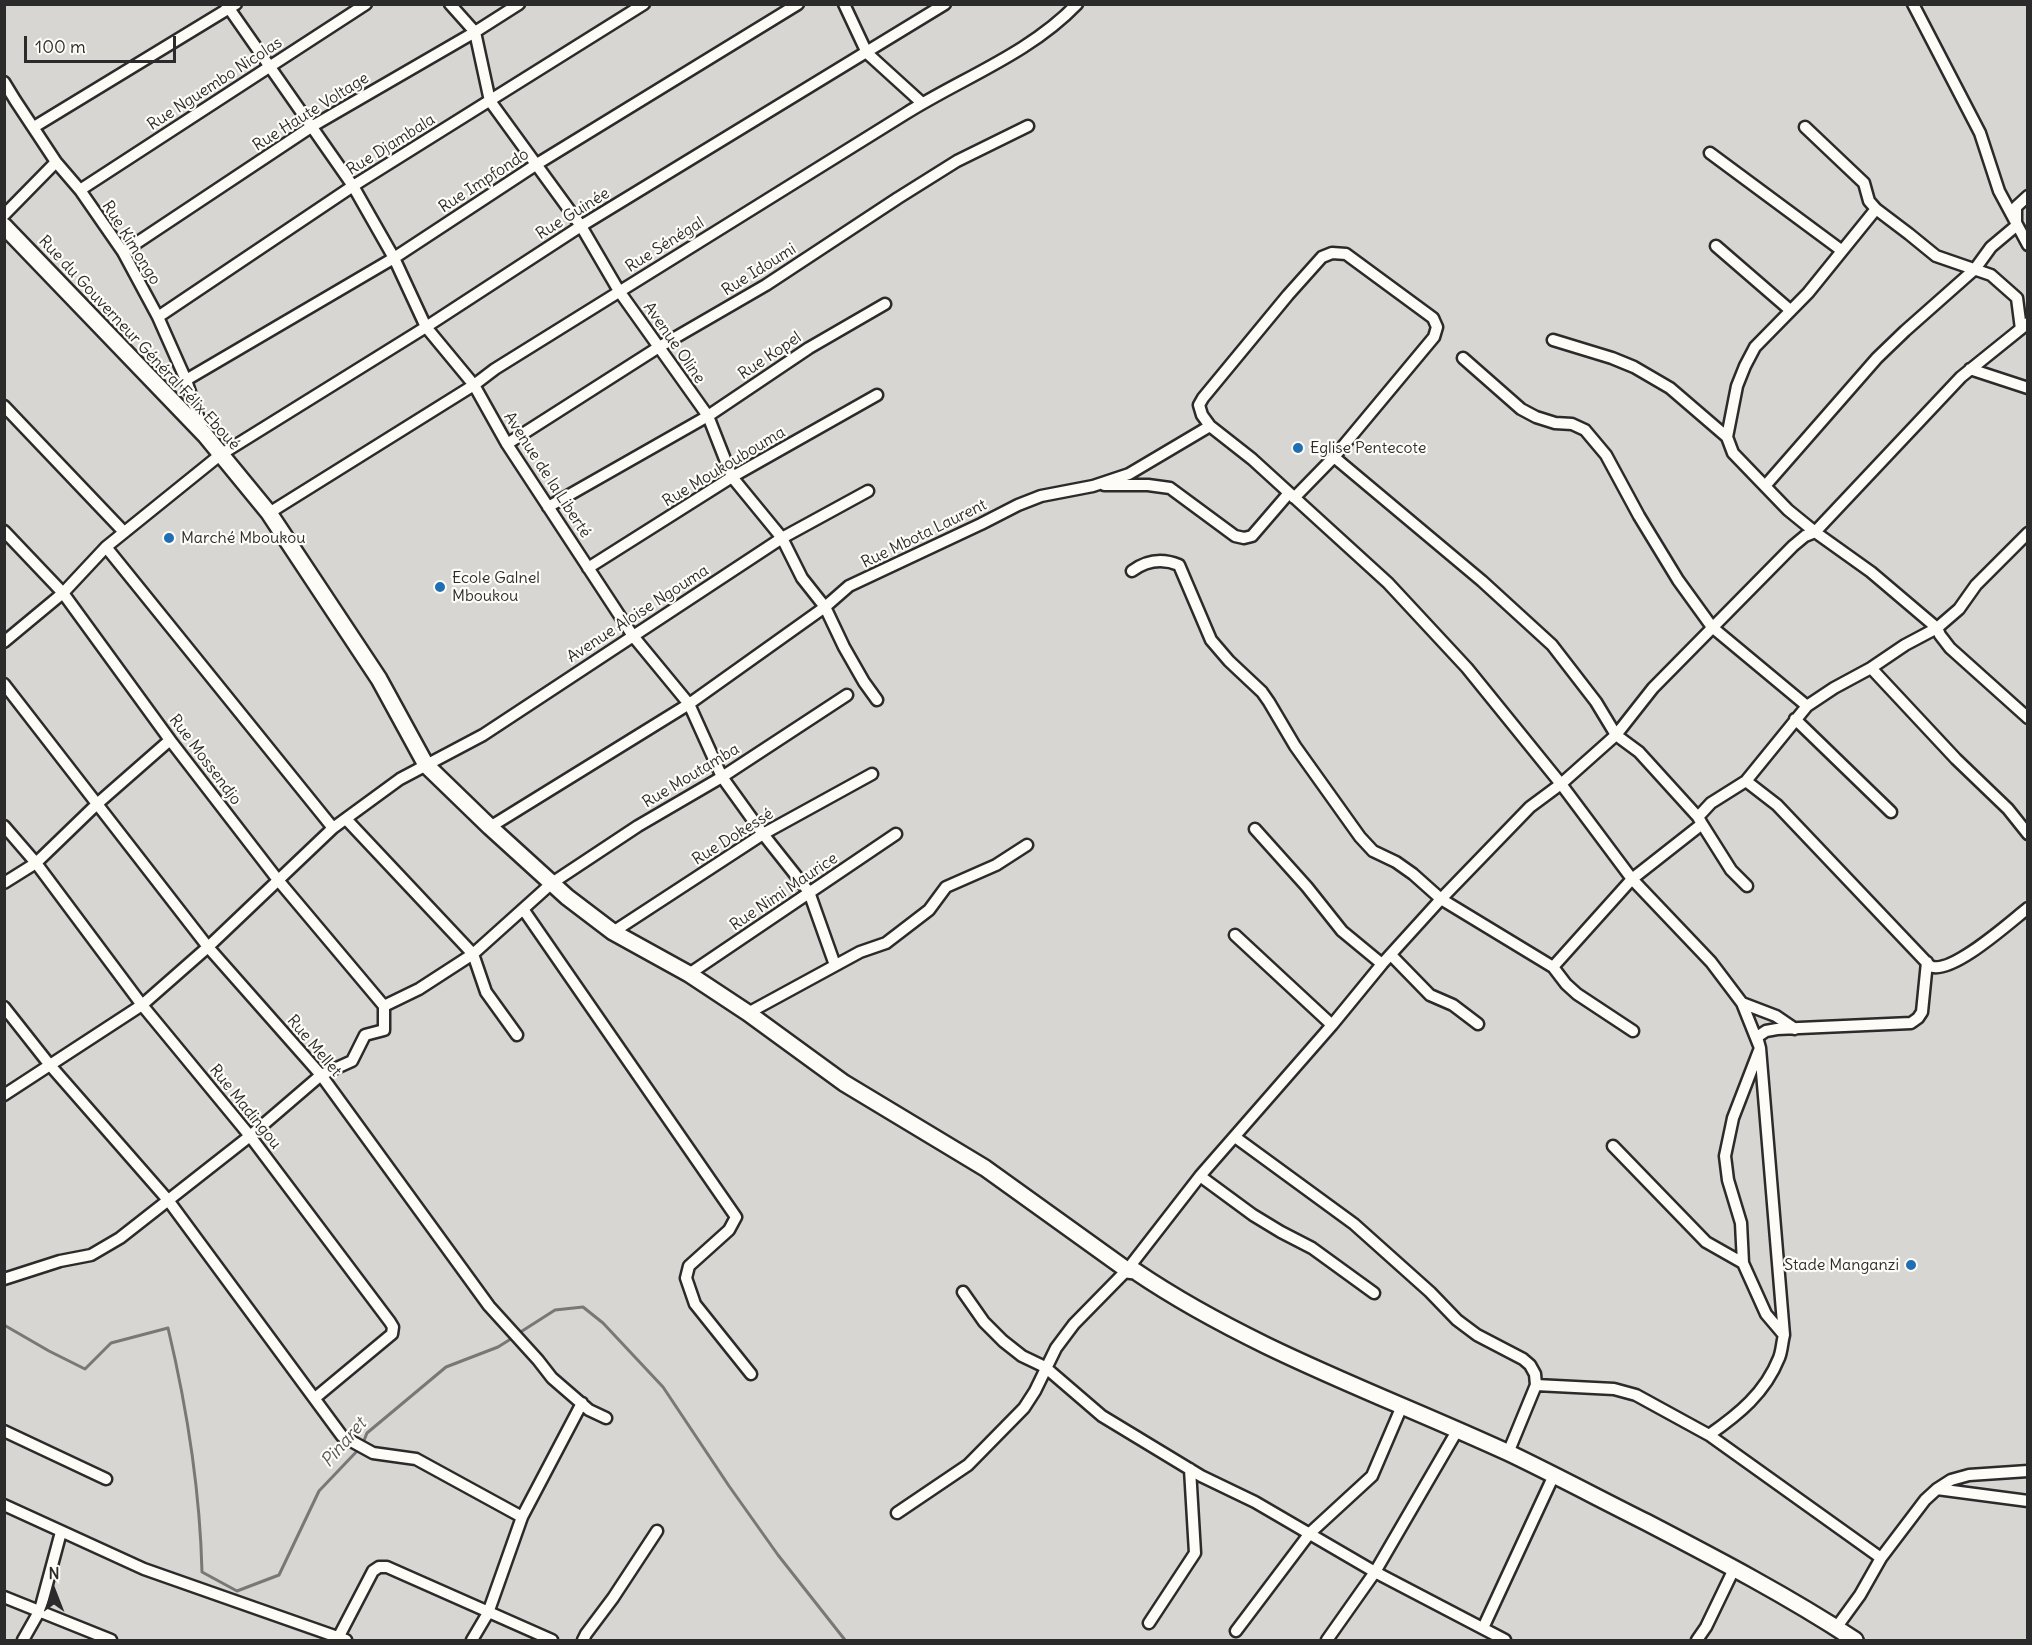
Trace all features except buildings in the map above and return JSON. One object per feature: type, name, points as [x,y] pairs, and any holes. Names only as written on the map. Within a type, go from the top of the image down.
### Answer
[{"type":"main road","name":"Rue du Gouverneur Général Félix Eboué","points":[[4,226],[205,435],[269,513],[379,679],[426,765],[567,897],[613,932],[689,974],[748,1013],[844,1083],[985,1168],[1127,1270],[1135,1271],[1184,1303],[1276,1350],[1554,1475],[1734,1569],[1855,1641]]},
{"type":"street","name":"Rue Nguembo Nicolas","points":[[80,190],[366,4]]},
{"type":"street","name":"Avenue Oline","points":[[450,4],[475,33],[490,101],[581,226],[619,291],[708,416],[732,477],[782,538],[802,578],[825,608],[844,647],[877,700]]},
{"type":"street","name":"Rue Haute Voltage","points":[[123,252],[311,127],[475,33],[519,4]]},
{"type":"street","name":"Rue Djambala","points":[[158,317],[353,186],[644,4]]},
{"type":"street","name":"Rue Impfondo","points":[[186,380],[394,258],[537,164],[798,4]]},
{"type":"street","points":[[844,4],[867,53],[922,103]]},
{"type":"street","name":"Rue Guinée","points":[[4,642],[63,593],[106,547],[220,455],[426,327],[581,226],[945,4]]},
{"type":"street","name":"Rue Sénégal","points":[[269,513],[619,291],[922,103],[1015,52],[1047,31],[1077,4]]},
{"type":"street","points":[[1913,4],[1980,133],[1999,191],[2028,245]]},
{"type":"street","name":"Avenue de la Liberté","points":[[230,6],[353,186],[394,258],[426,327],[474,385],[507,444],[633,636],[689,704],[722,777],[809,892],[835,965]]},
{"type":"street","points":[[34,127],[230,6]]},
{"type":"street","name":"Rue Kimongo","points":[[4,82],[56,162],[80,190],[123,252],[158,317],[186,380],[205,435]]},
{"type":"street","name":"Rue Idoumi","points":[[507,444],[659,347],[766,285],[957,161],[1028,126]]},
{"type":"street","points":[[897,1513],[968,1465],[1024,1408],[1056,1348],[1074,1324],[1127,1270],[1200,1176],[1382,964],[1441,899],[1530,807],[1561,784],[1616,735],[1653,688],[1712,627],[1793,546],[1815,531],[1970,369],[2024,326],[2018,298],[1991,275],[1935,256],[1876,209],[1869,201],[1864,183],[1805,127]]},
{"type":"street","points":[[1710,153],[1841,250]]},
{"type":"street","points":[[4,215],[56,162]]},
{"type":"street","points":[[1765,486],[1877,358],[1975,269],[1991,247],[2016,226],[2016,207],[2028,196]]},
{"type":"street","points":[[1726,437],[1737,386],[1745,366],[1763,338],[1808,293],[1876,209]]},
{"type":"street","points":[[1716,246],[1790,310]]},
{"type":"street","points":[[1093,486],[1148,485],[1170,488],[1235,536],[1244,538],[1252,536],[1292,495],[1334,457],[1434,337],[1437,327],[1433,318],[1347,254],[1332,253],[1322,258],[1288,296],[1203,398],[1199,405],[1202,415],[1210,426],[1252,459],[1292,495],[1408,602],[1467,668],[1561,784],[1632,879],[1711,962],[1742,1003],[1760,1048],[1733,1118],[1725,1156],[1728,1180],[1741,1223],[1743,1263],[1766,1314],[1784,1335]]},
{"type":"street","name":"Rue Kopel","points":[[548,507],[708,416],[809,348],[885,304]]},
{"type":"street","points":[[1552,340],[1634,367],[1670,388],[1726,437],[1733,453],[1765,486],[1815,531],[1870,572],[1937,628],[1950,648],[2028,718]]},
{"type":"street","points":[[1463,358],[1521,409],[1536,417],[1555,423],[1572,424],[1585,430],[1606,455],[1639,516],[1678,580],[1712,627],[1807,705]]},
{"type":"street","points":[[1970,369],[2028,388]]},
{"type":"street","name":"Rue Moukoubouma","points":[[588,568],[732,477],[877,395]]},
{"type":"street","points":[[4,406],[124,532]]},
{"type":"street","name":"Rue Mbota Laurent","points":[[490,827],[689,704],[825,608],[849,586],[1018,505],[1041,496],[1093,486],[1129,474],[1210,426]]},
{"type":"street","points":[[1334,457],[1482,580],[1552,645],[1596,702],[1616,735],[1639,752],[1700,820],[1731,870],[1747,886]]},
{"type":"street","name":"Avenue Aloise Ngouma","points":[[4,1095],[142,1005],[208,947],[333,828],[400,779],[483,735],[782,538],[868,491]]},
{"type":"street","name":"Rue Mossendjo","points":[[4,531],[63,593],[170,740],[278,880],[384,1006]]},
{"type":"street","points":[[1553,967],[1632,879],[1700,820],[1711,803],[1746,781],[1807,705],[1937,628],[1959,609],[1976,585],[2028,533]]},
{"type":"street","points":[[106,547],[333,828]]},
{"type":"street","points":[[1132,571],[1141,564],[1154,560],[1169,561],[1179,565],[1211,640],[1229,661],[1262,692],[1295,746],[1360,837],[1373,851],[1396,862],[1441,899],[1553,967],[1577,994],[1633,1031]]},
{"type":"street","points":[[1871,668],[1956,759],[2008,808],[2028,834]]},
{"type":"street","name":"Rue Mellet","points":[[4,684],[208,947],[321,1075],[489,1306],[552,1378],[589,1410],[606,1418]]},
{"type":"street","name":"Rue Moutamba","points":[[384,1006],[418,989],[473,954],[552,883],[638,826],[722,777],[847,695]]},
{"type":"street","points":[[1795,718],[1891,812]]},
{"type":"street","points":[[4,883],[36,863],[97,804],[170,740]]},
{"type":"street","name":"Rue Dokessé","points":[[613,932],[763,834],[872,774]]},
{"type":"street","points":[[1746,781],[1777,805],[1936,969],[1974,950],[2028,908]]},
{"type":"street","points":[[346,819],[473,954],[486,992],[517,1035]]},
{"type":"street","name":"Rue Madingou","points":[[4,826],[36,863],[142,1005],[250,1136],[393,1327],[392,1334],[315,1398]]},
{"type":"street","points":[[1255,829],[1307,886],[1342,931],[1382,964]]},
{"type":"street","name":"Rue Nimi Maurice","points":[[689,974],[896,834]]},
{"type":"street","points":[[748,1013],[860,952],[886,943],[929,910],[946,887],[996,866],[1027,845]]},
{"type":"street","points":[[523,909],[736,1217],[729,1230],[689,1266],[686,1278],[695,1304],[751,1374]]},
{"type":"street","points":[[1235,935],[1332,1025]]},
{"type":"street","points":[[1391,956],[1430,995],[1454,1005],[1479,1024]]},
{"type":"street","points":[[1709,1435],[1743,1410],[1764,1385],[1779,1357],[1784,1335],[1760,1048],[1757,1037],[1766,1031],[1911,1023],[1922,1012],[1927,962]]},
{"type":"street","points":[[1742,1003],[1776,1016],[1796,1029]]},
{"type":"street","points":[[4,1279],[60,1261],[91,1255],[120,1238],[250,1136],[321,1075],[352,1061],[365,1035],[384,1030],[384,1006]]},
{"type":"street","points":[[4,1007],[49,1064],[168,1200],[342,1436],[373,1453],[416,1459],[522,1517]]},
{"type":"street","points":[[1235,1137],[1354,1224],[1430,1292],[1457,1320],[1477,1335],[1530,1365],[1535,1374],[1536,1385],[1508,1453]]},
{"type":"street","points":[[1613,1146],[1706,1242],[1743,1263]]},
{"type":"street","points":[[1200,1176],[1253,1215],[1312,1248],[1374,1293]]},
{"type":"street","points":[[963,1292],[984,1322],[1002,1341],[1022,1356],[1045,1367],[1102,1416],[1190,1469],[1310,1533],[1375,1572],[1504,1640]]},
{"type":"street","points":[[1536,1385],[1614,1389],[1636,1395],[1709,1435],[1881,1558]]},
{"type":"street","points":[[472,1641],[488,1612],[522,1517],[582,1403]]},
{"type":"street","points":[[1236,1631],[1310,1533],[1372,1476],[1402,1406]]},
{"type":"street","points":[[4,1431],[106,1479]]},
{"type":"street","points":[[1327,1641],[1375,1572],[1457,1431]]},
{"type":"street","points":[[1149,1623],[1195,1553],[1190,1469]]},
{"type":"street","points":[[1836,1628],[1860,1595],[1881,1558],[1925,1500],[1937,1489],[1952,1480],[1969,1475],[2028,1471]]},
{"type":"street","points":[[1483,1628],[1554,1475]]},
{"type":"street","points":[[1937,1489],[2028,1501]]},
{"type":"street","points":[[4,1505],[144,1569],[340,1639],[373,1571],[379,1567],[387,1567],[552,1641]]},
{"type":"street","points":[[583,1641],[657,1531]]},
{"type":"street","points":[[23,1641],[40,1610],[61,1532]]},
{"type":"street","points":[[1697,1641],[1734,1569]]},
{"type":"street","points":[[4,1597],[111,1641]]},
{"type":"shaded area","points":[[5,5],[2027,5],[2027,1640],[5,1640]]},
{"type":"waterway","name":"Pinaret","points":[[519,1333],[555,1310],[583,1307],[603,1323],[663,1387],[778,1555],[845,1640]]},
{"type":"waterway","name":"Pinaret","points":[[4,1325],[85,1369],[111,1343],[168,1328],[191,1449],[199,1511],[202,1572],[237,1591],[279,1575],[319,1491],[359,1449]]},
{"type":"waterway","name":"Pinaret","points":[[363,1443],[367,1433],[446,1367],[498,1347],[514,1337]]},
{"type":"place","name":"Eglise Pentecote","points":[[1298,448]]},
{"type":"place","name":"Marché Mboukou","points":[[169,538]]},
{"type":"place","name":"Ecole Galnel Mboukou","points":[[440,587]]},
{"type":"place","name":"Stade Manganzi","points":[[1911,1265]]}]
